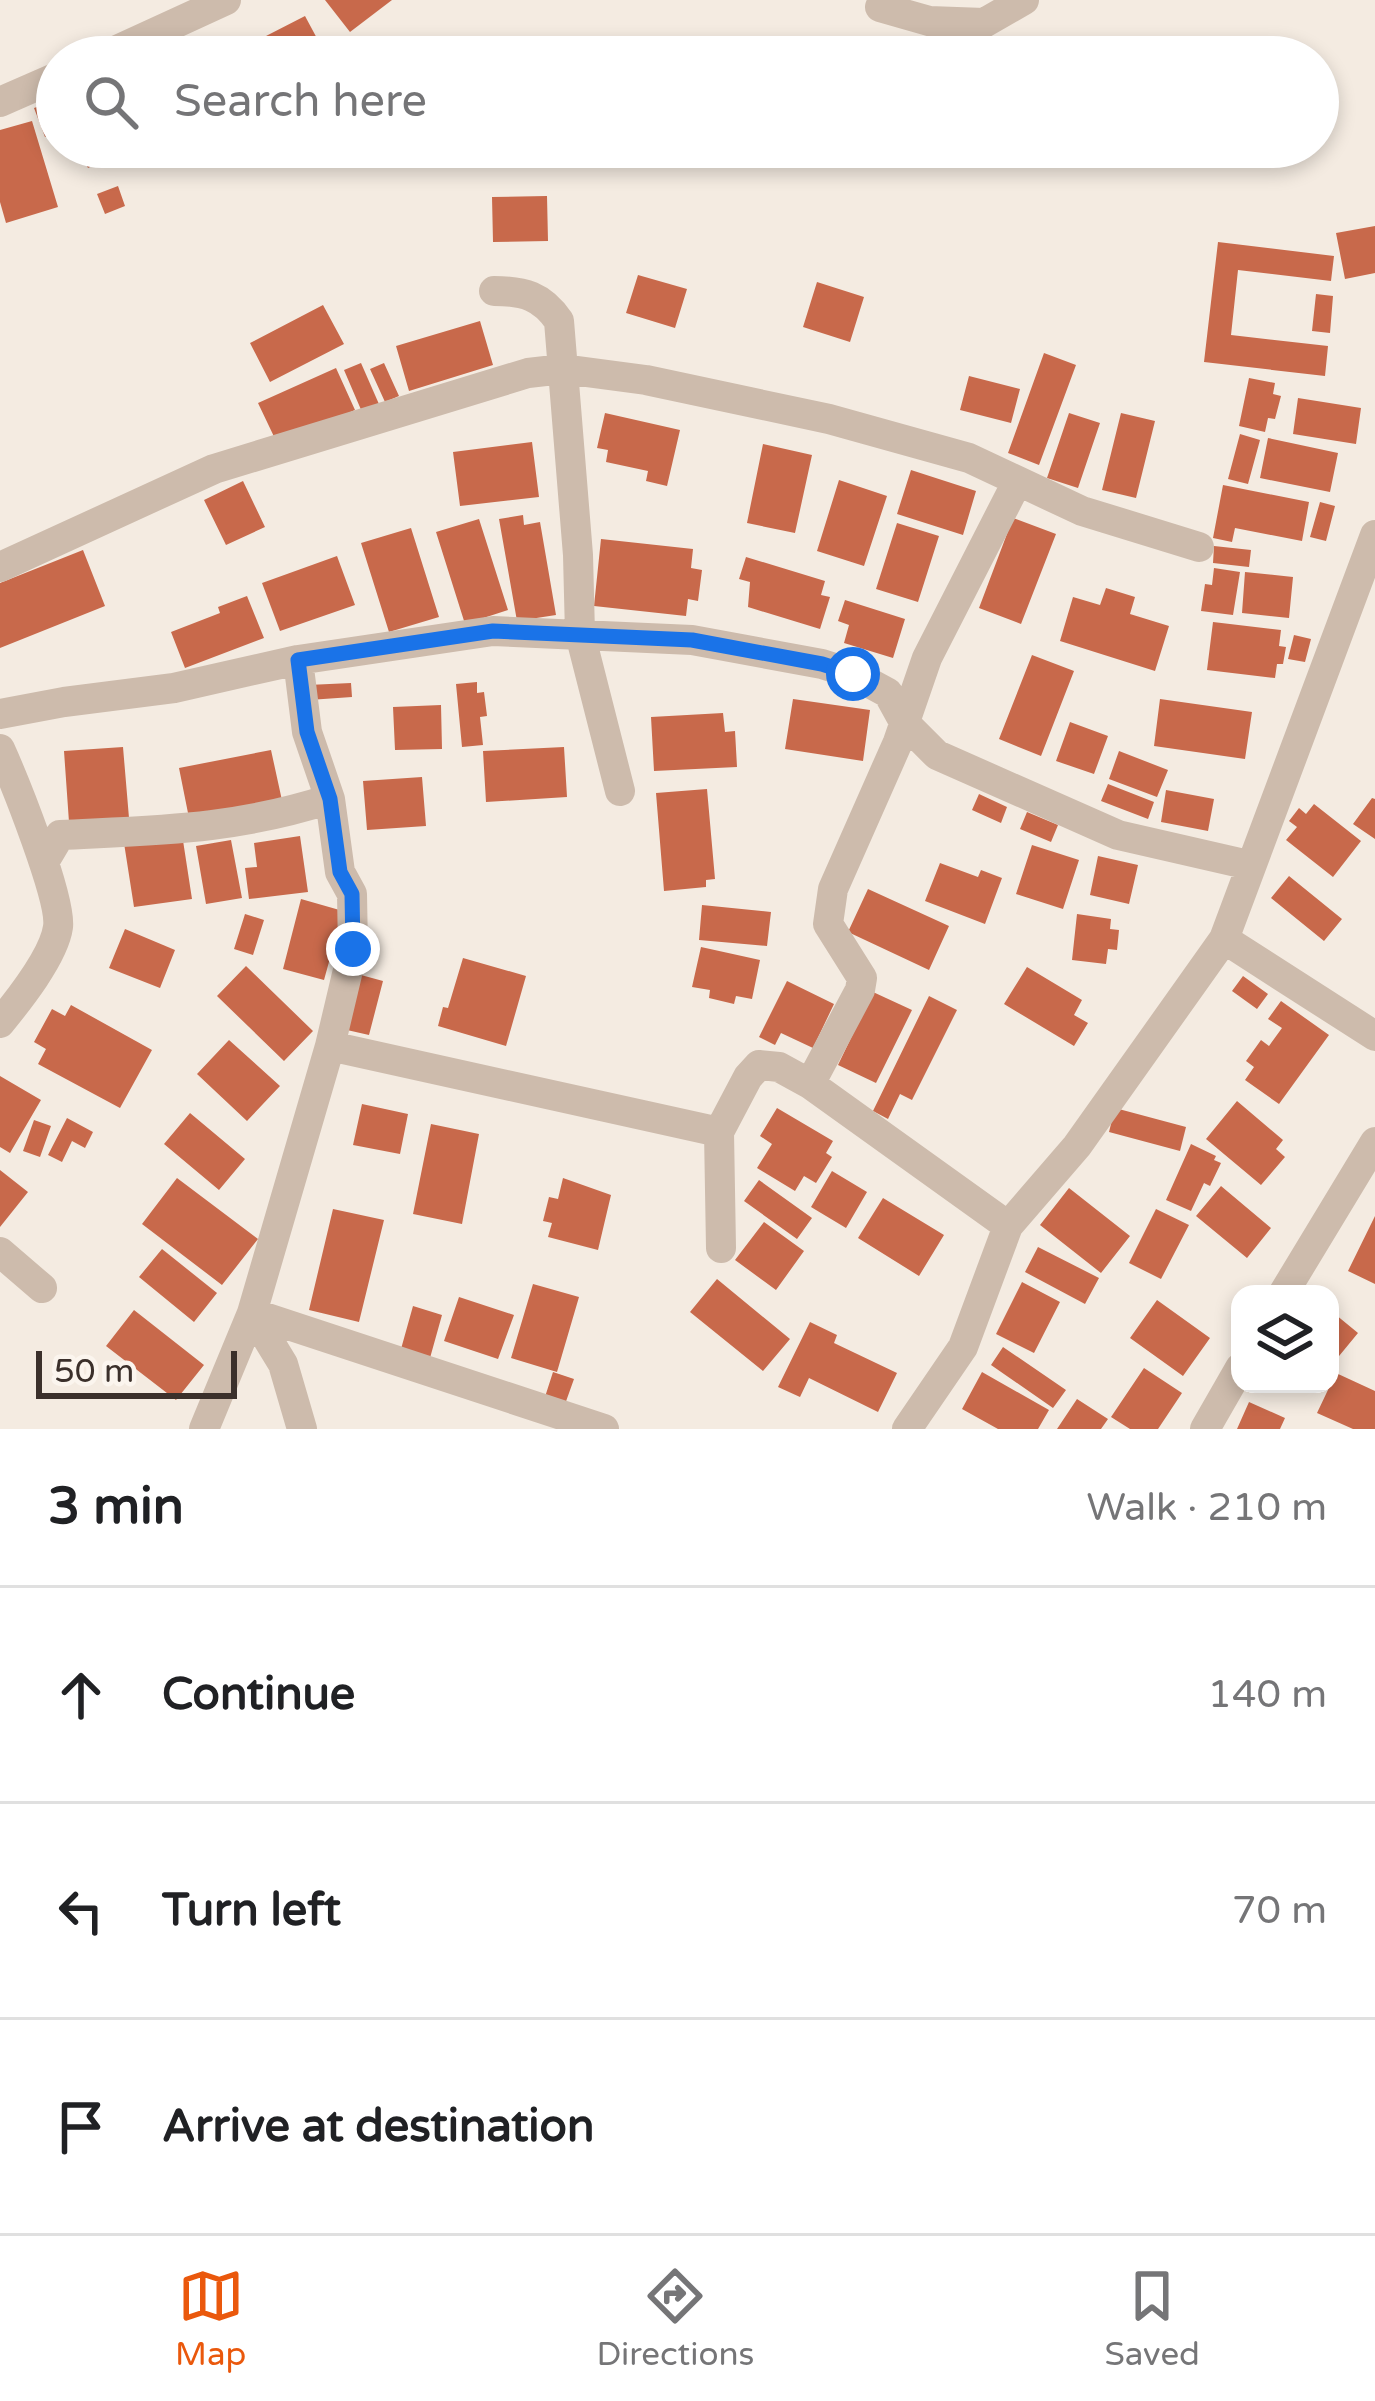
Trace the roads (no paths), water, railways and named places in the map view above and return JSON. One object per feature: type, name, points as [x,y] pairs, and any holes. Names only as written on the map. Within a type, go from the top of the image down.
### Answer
[{"type":"street","points":[[148,36],[226,0]]},
{"type":"street","points":[[880,7],[929,21],[985,22],[1024,0]]},
{"type":"street","points":[[0,102],[36,86]]},
{"type":"street","points":[[494,291],[518,291],[545,302],[559,321],[580,634],[620,791]]},
{"type":"street","points":[[0,567],[214,469],[528,373],[563,369],[646,380],[829,419],[969,458],[1082,511],[1199,547]]},
{"type":"street","points":[[809,1084],[862,978],[828,924],[829,906],[928,658],[1017,482]]},
{"type":"street","points":[[908,1429],[963,1347],[1008,1226],[1077,1146],[1224,939],[1375,535]]},
{"type":"street","points":[[0,715],[173,688],[298,660],[493,631],[692,640],[853,674],[888,693],[904,722],[937,755],[1118,835],[1249,865]]},
{"type":"street","points":[[204,1429],[252,1313],[330,1046],[353,949],[352,894],[340,872],[330,799],[307,732],[298,660]]},
{"type":"street","points":[[0,749],[44,862],[58,926],[30,986],[0,1023]]},
{"type":"street","points":[[44,862],[60,836],[200,829],[330,799]]},
{"type":"street","points":[[1224,939],[1375,1036]]},
{"type":"street","points":[[330,1046],[719,1132]]},
{"type":"street","points":[[721,1248],[719,1132],[759,1065],[778,1067],[809,1084],[1008,1226]]},
{"type":"street","points":[[1288,1285],[1375,1142]]},
{"type":"street","points":[[0,1252],[42,1288]]},
{"type":"street","points":[[252,1313],[284,1364],[302,1429]]},
{"type":"street","points":[[252,1313],[604,1429]]},
{"type":"street","points":[[1205,1429],[1231,1383]]}]
